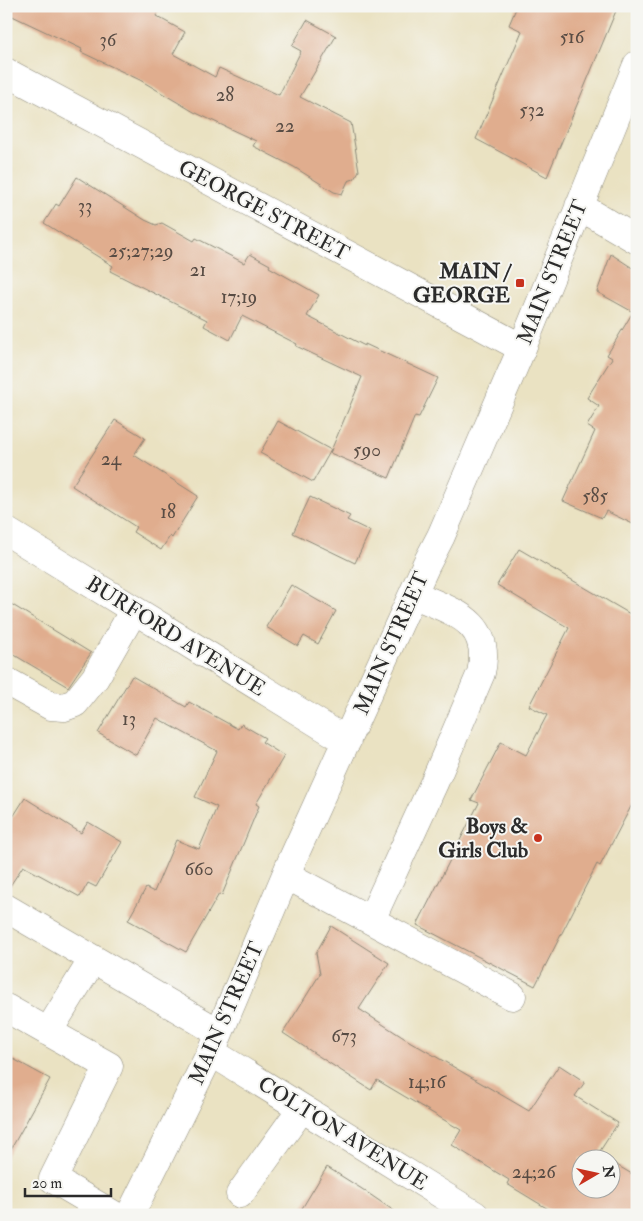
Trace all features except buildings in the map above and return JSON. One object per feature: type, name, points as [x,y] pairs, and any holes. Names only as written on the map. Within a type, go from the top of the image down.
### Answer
[{"type":"street","name":"MAIN STREET","points":[[130,1215],[215,1042],[286,875],[413,594],[442,536],[522,348],[637,65]]},
{"type":"street","name":"GEORGE STREET","points":[[6,72],[522,348]]},
{"type":"street","points":[[579,206],[637,240]]},
{"type":"street","name":"BURFORD AVENUE","points":[[6,531],[347,741]]},
{"type":"street","points":[[371,920],[434,783],[481,673],[484,659],[482,642],[476,629],[466,619],[413,594]]},
{"type":"street","points":[[6,681],[51,706],[64,707],[75,703],[95,678],[134,610]]},
{"type":"street","points":[[286,875],[512,996]]},
{"type":"street","name":"COLTON AVENUE","points":[[6,908],[93,959],[215,1042],[302,1108],[475,1215]]},
{"type":"street","points":[[48,1032],[93,959]]},
{"type":"street","points":[[6,1008],[109,1066],[53,1179],[114,1215]]},
{"type":"street","points":[[240,1194],[302,1108]]},
{"type":"place","name":"MAIN / GEORGE","points":[[520,283]]},
{"type":"place","name":"Boys & Girls Club","points":[[538,838]]}]
